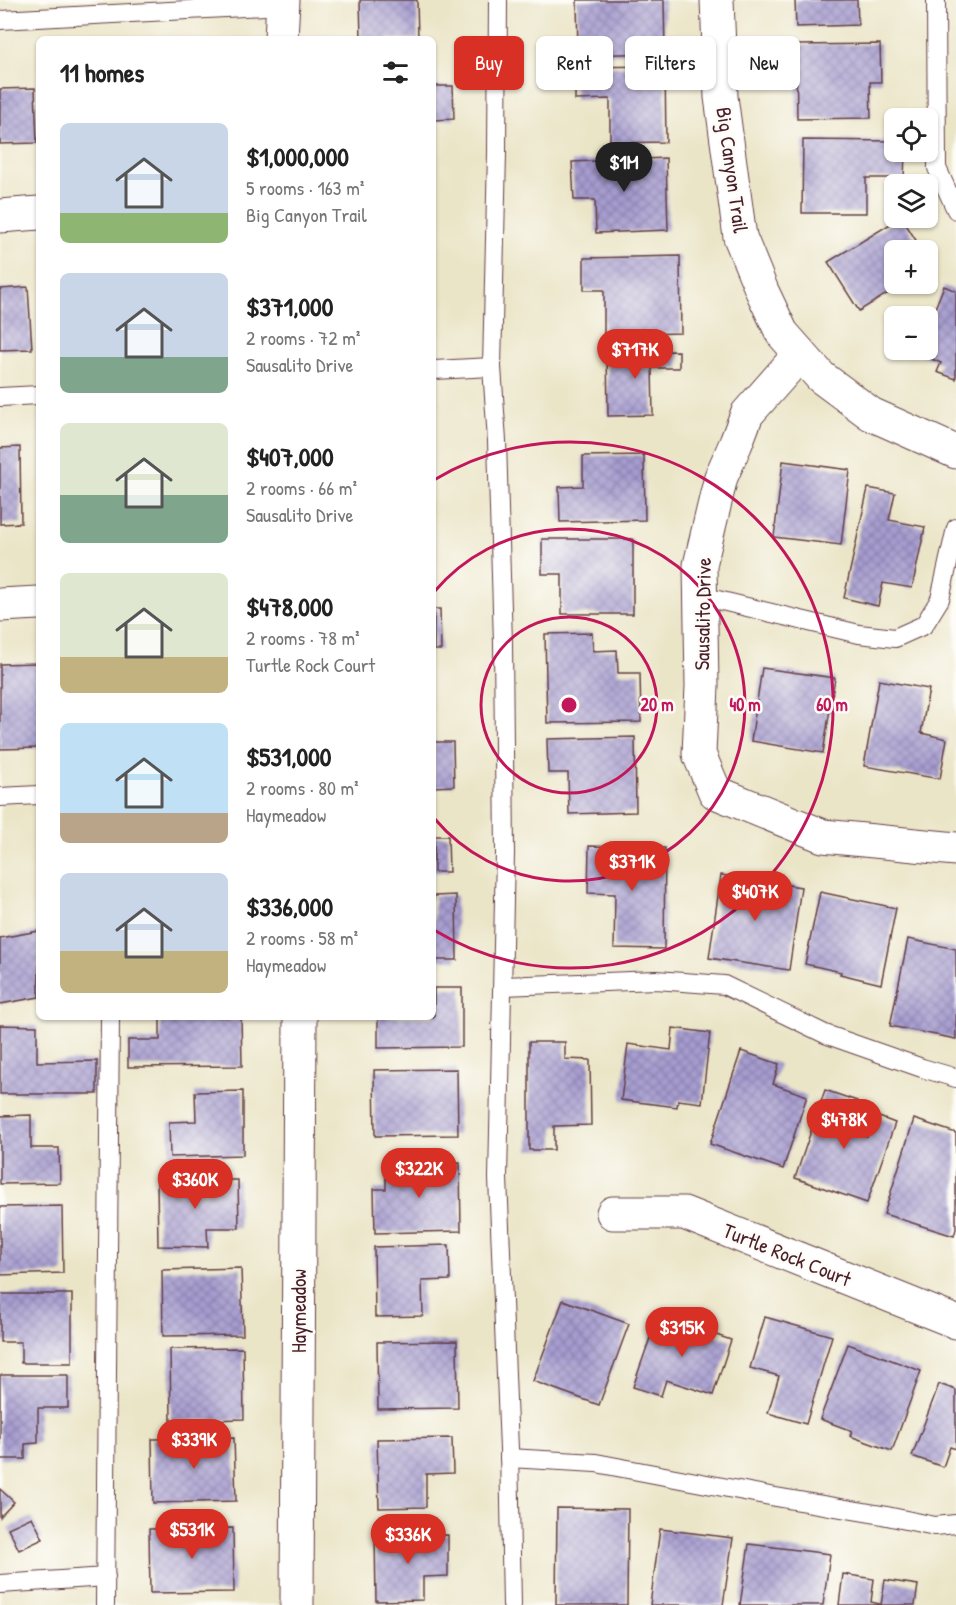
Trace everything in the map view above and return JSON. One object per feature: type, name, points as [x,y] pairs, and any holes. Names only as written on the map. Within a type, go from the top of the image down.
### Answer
[{"type":"street","name":"Big Canyon Trail","points":[[717,0],[721,98],[740,237],[782,333],[821,377],[871,414],[956,452]]},
{"type":"street","points":[[281,36],[283,3]]},
{"type":"street","points":[[0,216],[36,213]]},
{"type":"street","name":"Sausalito Drive","points":[[800,354],[747,414],[721,477],[700,565],[702,686],[699,754],[715,792],[823,836],[956,849]]},
{"type":"street","points":[[0,605],[36,603]]},
{"type":"street","name":"Haymeadow","points":[[297,1605],[300,1020]]},
{"type":"street","name":"Turtle Rock Court","points":[[614,1213],[684,1213],[956,1322]]},
{"type":"lane","points":[[498,0],[492,367],[497,441],[505,853],[498,1178],[509,1458],[512,1605]]},
{"type":"lane","points":[[936,0],[937,168],[956,210]]},
{"type":"lane","points":[[0,20],[283,3]]},
{"type":"lane","points":[[436,370],[492,367]]},
{"type":"lane","points":[[0,397],[36,395]]},
{"type":"lane","points":[[701,596],[859,634],[895,638],[924,625],[940,599],[956,528]]},
{"type":"lane","points":[[0,797],[36,795]]},
{"type":"lane","points":[[503,986],[656,980],[724,985],[825,1034],[956,1078]]},
{"type":"lane","points":[[105,1605],[110,1020]]},
{"type":"lane","points":[[509,1458],[597,1463],[935,1526],[956,1524]]},
{"type":"lane","points":[[0,1584],[106,1577]]},
{"type":"building","points":[[360,0],[417,0],[418,36],[361,36]]},
{"type":"building","points":[[577,0],[664,0],[665,36],[625,36],[625,54],[613,54],[613,36],[578,36]]},
{"type":"building","points":[[795,0],[857,0],[858,25],[796,27]]},
{"type":"building","points":[[880,44],[881,82],[870,82],[871,118],[797,119],[797,90],[800,90],[800,45]]},
{"type":"building","points":[[625,66],[625,90],[665,90],[666,142],[610,143],[610,99],[575,100],[575,90],[613,90],[613,67]]},
{"type":"building","points":[[436,86],[453,86],[454,119],[436,120]]},
{"type":"building","points":[[35,88],[36,143],[0,144],[0,89]]},
{"type":"building","points":[[803,140],[884,141],[884,162],[905,162],[904,174],[884,174],[884,178],[866,178],[866,213],[802,213]]},
{"type":"building","points":[[666,158],[668,230],[596,233],[595,200],[574,200],[572,162]]},
{"type":"building","points":[[884,228],[908,228],[916,240],[884,240],[884,294],[887,294],[859,311],[828,262]]},
{"type":"building","points":[[680,256],[681,333],[604,335],[604,290],[584,290],[584,258]]},
{"type":"building","points":[[944,286],[956,291],[956,379],[937,372],[941,363],[934,360],[938,360],[938,306],[936,306]]},
{"type":"building","points":[[28,287],[32,349],[0,350],[0,289]]},
{"type":"building","points":[[679,351],[679,368],[652,368],[653,415],[608,416],[607,352]]},
{"type":"building","points":[[20,447],[21,523],[0,524],[0,448]]},
{"type":"building","points":[[644,455],[645,520],[560,522],[559,487],[583,486],[583,456]]},
{"type":"building","points":[[783,461],[850,470],[841,545],[774,537]]},
{"type":"building","points":[[868,488],[895,493],[889,520],[925,527],[912,588],[883,583],[878,606],[844,598]]},
{"type":"building","points":[[542,539],[633,539],[633,614],[562,614],[562,574],[542,574]]},
{"type":"building","points":[[436,609],[440,609],[441,650],[436,650]]},
{"type":"building","points":[[592,633],[593,651],[617,650],[618,673],[640,673],[641,722],[547,723],[545,634]]},
{"type":"building","points":[[36,663],[36,748],[0,749],[0,664]]},
{"type":"building","points":[[762,668],[835,678],[823,753],[751,741]]},
{"type":"building","points":[[879,680],[929,689],[921,733],[947,739],[940,779],[864,766]]},
{"type":"building","points":[[635,737],[636,812],[569,814],[568,773],[548,773],[547,739]]},
{"type":"building","points":[[436,742],[453,742],[454,786],[436,787]]},
{"type":"building","points":[[436,836],[448,836],[449,872],[436,872]]},
{"type":"building","points":[[589,846],[665,848],[664,949],[614,948],[615,894],[588,893]]},
{"type":"building","points":[[721,875],[801,887],[789,970],[709,958]]},
{"type":"building","points":[[820,892],[896,908],[881,984],[805,964]]},
{"type":"building","points":[[456,895],[457,960],[436,960],[436,896]]},
{"type":"building","points":[[36,932],[36,998],[0,1004],[0,938]]},
{"type":"building","points":[[908,939],[956,949],[956,1039],[890,1026]]},
{"type":"building","points":[[436,988],[462,988],[462,1047],[378,1048],[378,1020],[436,1020]]},
{"type":"building","points":[[160,1020],[241,1020],[242,1066],[128,1067],[128,1040],[160,1040]]},
{"type":"building","points":[[0,1025],[37,1026],[37,1062],[97,1061],[97,1094],[0,1094]]},
{"type":"building","points":[[673,1028],[710,1033],[702,1103],[678,1100],[677,1107],[621,1100],[628,1044],[671,1050]]},
{"type":"building","points":[[529,1042],[565,1042],[565,1059],[590,1060],[591,1125],[554,1126],[554,1150],[529,1150]]},
{"type":"building","points":[[741,1051],[779,1064],[773,1084],[807,1096],[783,1169],[710,1144]]},
{"type":"building","points":[[457,1069],[458,1135],[375,1136],[374,1070]]},
{"type":"building","points":[[825,1090],[857,1101],[847,1130],[867,1137],[874,1115],[895,1123],[867,1203],[795,1178]]},
{"type":"building","points":[[243,1091],[243,1155],[170,1157],[169,1122],[196,1121],[195,1092]]},
{"type":"building","points":[[31,1115],[31,1148],[59,1148],[60,1183],[0,1184],[0,1116]]},
{"type":"building","points":[[914,1119],[956,1133],[956,1229],[954,1236],[884,1214]]},
{"type":"building","points":[[460,1163],[461,1231],[375,1233],[374,1189],[386,1189],[386,1165]]},
{"type":"building","points":[[157,1180],[238,1180],[239,1228],[207,1228],[208,1247],[158,1246]]},
{"type":"building","points":[[62,1206],[63,1273],[0,1275],[0,1207]]},
{"type":"building","points":[[449,1245],[450,1280],[422,1281],[423,1316],[375,1317],[374,1247]]},
{"type":"building","points":[[241,1268],[243,1335],[163,1336],[162,1270]]},
{"type":"building","points":[[0,1294],[72,1294],[72,1363],[21,1363],[21,1342],[0,1342]]},
{"type":"building","points":[[563,1300],[629,1324],[599,1405],[533,1381]]},
{"type":"building","points":[[658,1315],[731,1340],[713,1395],[666,1380],[661,1396],[633,1387]]},
{"type":"building","points":[[765,1317],[832,1336],[806,1424],[768,1413],[779,1376],[750,1368]]},
{"type":"building","points":[[457,1341],[458,1408],[378,1409],[377,1342]]},
{"type":"building","points":[[848,1344],[921,1371],[892,1451],[850,1436],[852,1431],[820,1419]]},
{"type":"building","points":[[243,1348],[244,1419],[171,1421],[170,1349]]},
{"type":"building","points":[[0,1375],[68,1375],[68,1408],[38,1408],[38,1443],[25,1444],[25,1459],[0,1459]]},
{"type":"building","points":[[939,1384],[956,1390],[956,1449],[950,1447],[943,1467],[912,1456]]},
{"type":"building","points":[[234,1438],[236,1501],[153,1503],[152,1439]]},
{"type":"building","points":[[452,1438],[453,1473],[426,1474],[426,1507],[379,1508],[377,1439]]},
{"type":"building","points":[[0,1489],[14,1502],[0,1517]]},
{"type":"building","points":[[557,1508],[628,1509],[627,1605],[556,1605]]},
{"type":"building","points":[[32,1517],[43,1539],[19,1550],[8,1528]]},
{"type":"building","points":[[233,1528],[234,1592],[150,1593],[149,1529]]},
{"type":"building","points":[[660,1529],[733,1538],[723,1605],[650,1605]]},
{"type":"building","points":[[448,1535],[448,1576],[423,1577],[423,1600],[376,1601],[375,1536]]},
{"type":"building","points":[[749,1544],[830,1554],[823,1605],[740,1605]]},
{"type":"building","points":[[843,1574],[874,1579],[871,1602],[880,1605],[839,1605]]},
{"type":"building","points":[[885,1580],[918,1585],[915,1605],[881,1605]]}]
